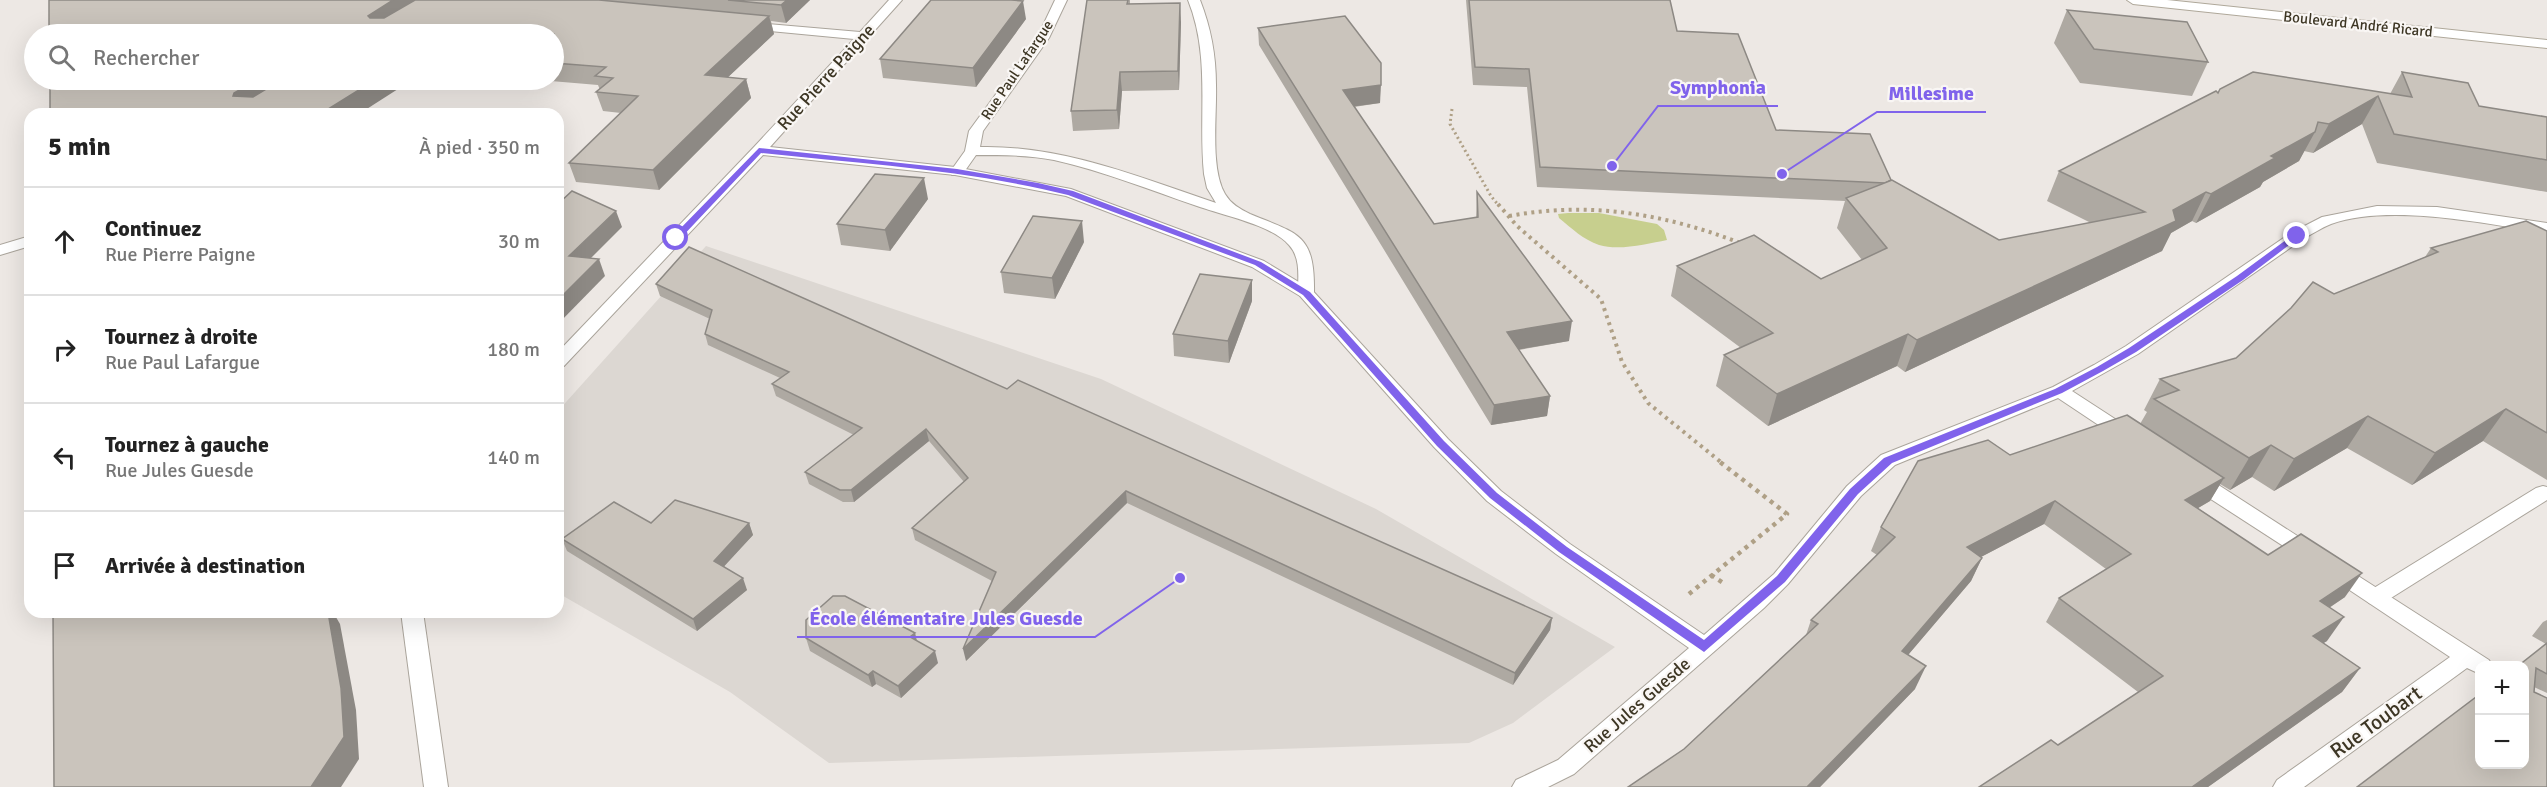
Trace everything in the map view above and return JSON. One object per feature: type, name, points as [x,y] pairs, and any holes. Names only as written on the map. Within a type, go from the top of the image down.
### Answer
[{"type":"street","name":"Rue Pierre Paigne","points":[[564,356],[759,150],[896,0]]},
{"type":"street","name":"Rue Paul Lafargue","points":[[957,172],[972,151],[976,131],[1043,38],[1061,0]]},
{"type":"street","points":[[1194,0],[1200,13],[1207,44],[1210,176],[1219,196],[1233,213]]},
{"type":"street","name":"Boulevard André Ricard","points":[[2133,0],[2547,44]]},
{"type":"street","points":[[733,24],[864,36]]},
{"type":"street","points":[[759,150],[957,172],[1038,185],[1071,193],[1258,264],[1306,293],[1441,443],[1494,496],[1563,549],[1704,647]]},
{"type":"street","points":[[972,151],[1014,150],[1054,156],[1105,170],[1273,225],[1291,237],[1304,256],[1306,293]]},
{"type":"street","name":"Rue Jules Guesde","points":[[1524,787],[1566,767],[1781,579],[1854,491],[1888,460],[2059,391],[2132,350],[2297,236],[2327,220],[2377,211],[2437,212],[2547,228]]},
{"type":"street","points":[[0,250],[24,243]]},
{"type":"street","points":[[2059,391],[2146,448]]},
{"type":"street","points":[[2176,467],[2474,661]]},
{"type":"street","points":[[2376,597],[2542,493]]},
{"type":"street","points":[[413,618],[436,787]]},
{"type":"street","name":"Rue Toubart","points":[[2285,787],[2474,661]]},
{"type":"path","points":[[1452,110],[1450,124],[1491,196],[1509,216],[1600,299],[1622,362],[1648,403],[1676,428],[1787,514],[1661,616]]},
{"type":"path","points":[[1509,216],[1569,207],[1609,210],[1665,219],[1718,233],[1750,247]]},
{"type":"shaded area","points":[[1599,213],[1657,224],[1664,230],[1667,240],[1624,247],[1599,245],[1583,237],[1559,218],[1558,214]]},
{"type":"shaded area","points":[[706,246],[1101,379],[1376,509],[1615,647],[1513,723],[1469,743],[829,763],[730,692],[564,596],[564,404]]},
{"type":"building","points":[[49,0],[393,0],[368,16],[384,18],[415,0],[599,0],[769,16],[705,75],[746,79],[653,170],[569,163],[638,96],[596,92],[613,78],[595,76],[606,67],[564,64],[564,24],[49,24]]},
{"type":"building","points":[[728,0],[787,0],[781,5]]},
{"type":"building","points":[[931,0],[1023,1],[973,68],[880,59]]},
{"type":"building","points":[[1087,0],[1128,0],[1127,4],[1180,3],[1178,71],[1120,72],[1117,110],[1071,111]]},
{"type":"building","points":[[1469,0],[1670,0],[1677,31],[1738,34],[1776,130],[1870,134],[1891,180],[1885,183],[1540,167],[1529,69],[1475,67]]},
{"type":"building","points":[[2067,10],[2187,22],[2208,62],[2094,49]]},
{"type":"building","points":[[1345,16],[1381,63],[1381,85],[1343,90],[1434,224],[1478,217],[1477,192],[1572,321],[1507,332],[1550,396],[1494,405],[1258,28]]},
{"type":"building","points":[[2253,72],[2412,97],[2402,72],[2468,83],[2479,106],[2547,117],[2547,160],[2394,134],[2378,96],[2329,124],[2318,122],[2315,132],[2271,156],[2275,158],[2211,194],[2206,192],[2173,210],[2176,221],[1917,340],[1908,334],[1777,394],[1724,355],[1773,333],[1677,266],[1754,235],[1821,279],[1887,248],[1846,198],[1892,180],[1999,240],[2145,212],[2059,171],[2216,91],[2218,93],[2220,89]]},
{"type":"building","points":[[50,90],[239,90],[233,96],[253,97],[265,90],[359,90],[330,108],[50,108]]},
{"type":"building","points":[[875,174],[924,178],[885,230],[837,224]]},
{"type":"building","points":[[572,191],[616,211],[569,256],[599,259],[564,294],[564,198]]},
{"type":"building","points":[[1033,216],[1082,221],[1052,278],[1001,272]]},
{"type":"building","points":[[2526,221],[2547,231],[2547,433],[2506,409],[2435,453],[2368,416],[2294,459],[2271,445],[2249,458],[2154,399],[2179,390],[2160,379],[2236,358],[2291,308],[2313,282],[2334,294],[2438,252],[2431,248]]},
{"type":"building","points":[[689,247],[1007,389],[1018,380],[1552,618],[1515,673],[1126,491],[963,649],[996,572],[912,528],[968,478],[926,429],[851,490],[840,490],[805,472],[862,428],[772,384],[789,372],[705,334],[712,310],[656,284]]},
{"type":"building","points":[[1200,274],[1252,280],[1228,341],[1173,334]]},
{"type":"building","points":[[2127,415],[2224,478],[2185,500],[2268,555],[2301,534],[2362,573],[2320,601],[2344,617],[2313,636],[2360,668],[2192,787],[1979,787],[2051,740],[2058,745],[2163,676],[2059,598],[2131,554],[2055,501],[1967,547],[1982,558],[1902,651],[1926,666],[1807,787],[1628,787],[1684,749],[1818,624],[1811,620],[1895,537],[1881,527],[1918,461],[1988,440],[2010,455]]},
{"type":"building","points":[[675,500],[749,523],[714,561],[743,578],[693,619],[564,540],[564,538],[614,502],[651,523]]},
{"type":"building","points":[[833,596],[845,596],[915,633],[910,637],[935,651],[898,686],[873,671],[868,675],[806,638],[806,620]]},
{"type":"building","points":[[53,618],[329,618],[341,688],[344,737],[311,787],[54,787]]},
{"type":"building","points":[[2547,643],[2547,674],[2536,668],[2534,692],[2547,698],[2547,787],[2357,787],[2475,698],[2475,769],[2529,769],[2529,661],[2524,661]]},
{"type":"place","name":"Symphonia","points":[[1612,166]]},
{"type":"place","name":"Millesime","points":[[1782,174]]},
{"type":"place","name":"École élémentaire Jules Guesde","points":[[1180,578]]},
{"type":"route","points":[[676,238],[759,150],[957,172],[1038,185],[1071,193],[1221,249],[1258,264],[1306,293],[1441,443],[1494,496],[1563,549],[1704,647],[1781,579],[1854,491],[1888,460],[2059,391],[2100,369],[2240,278],[2297,236]]}]
